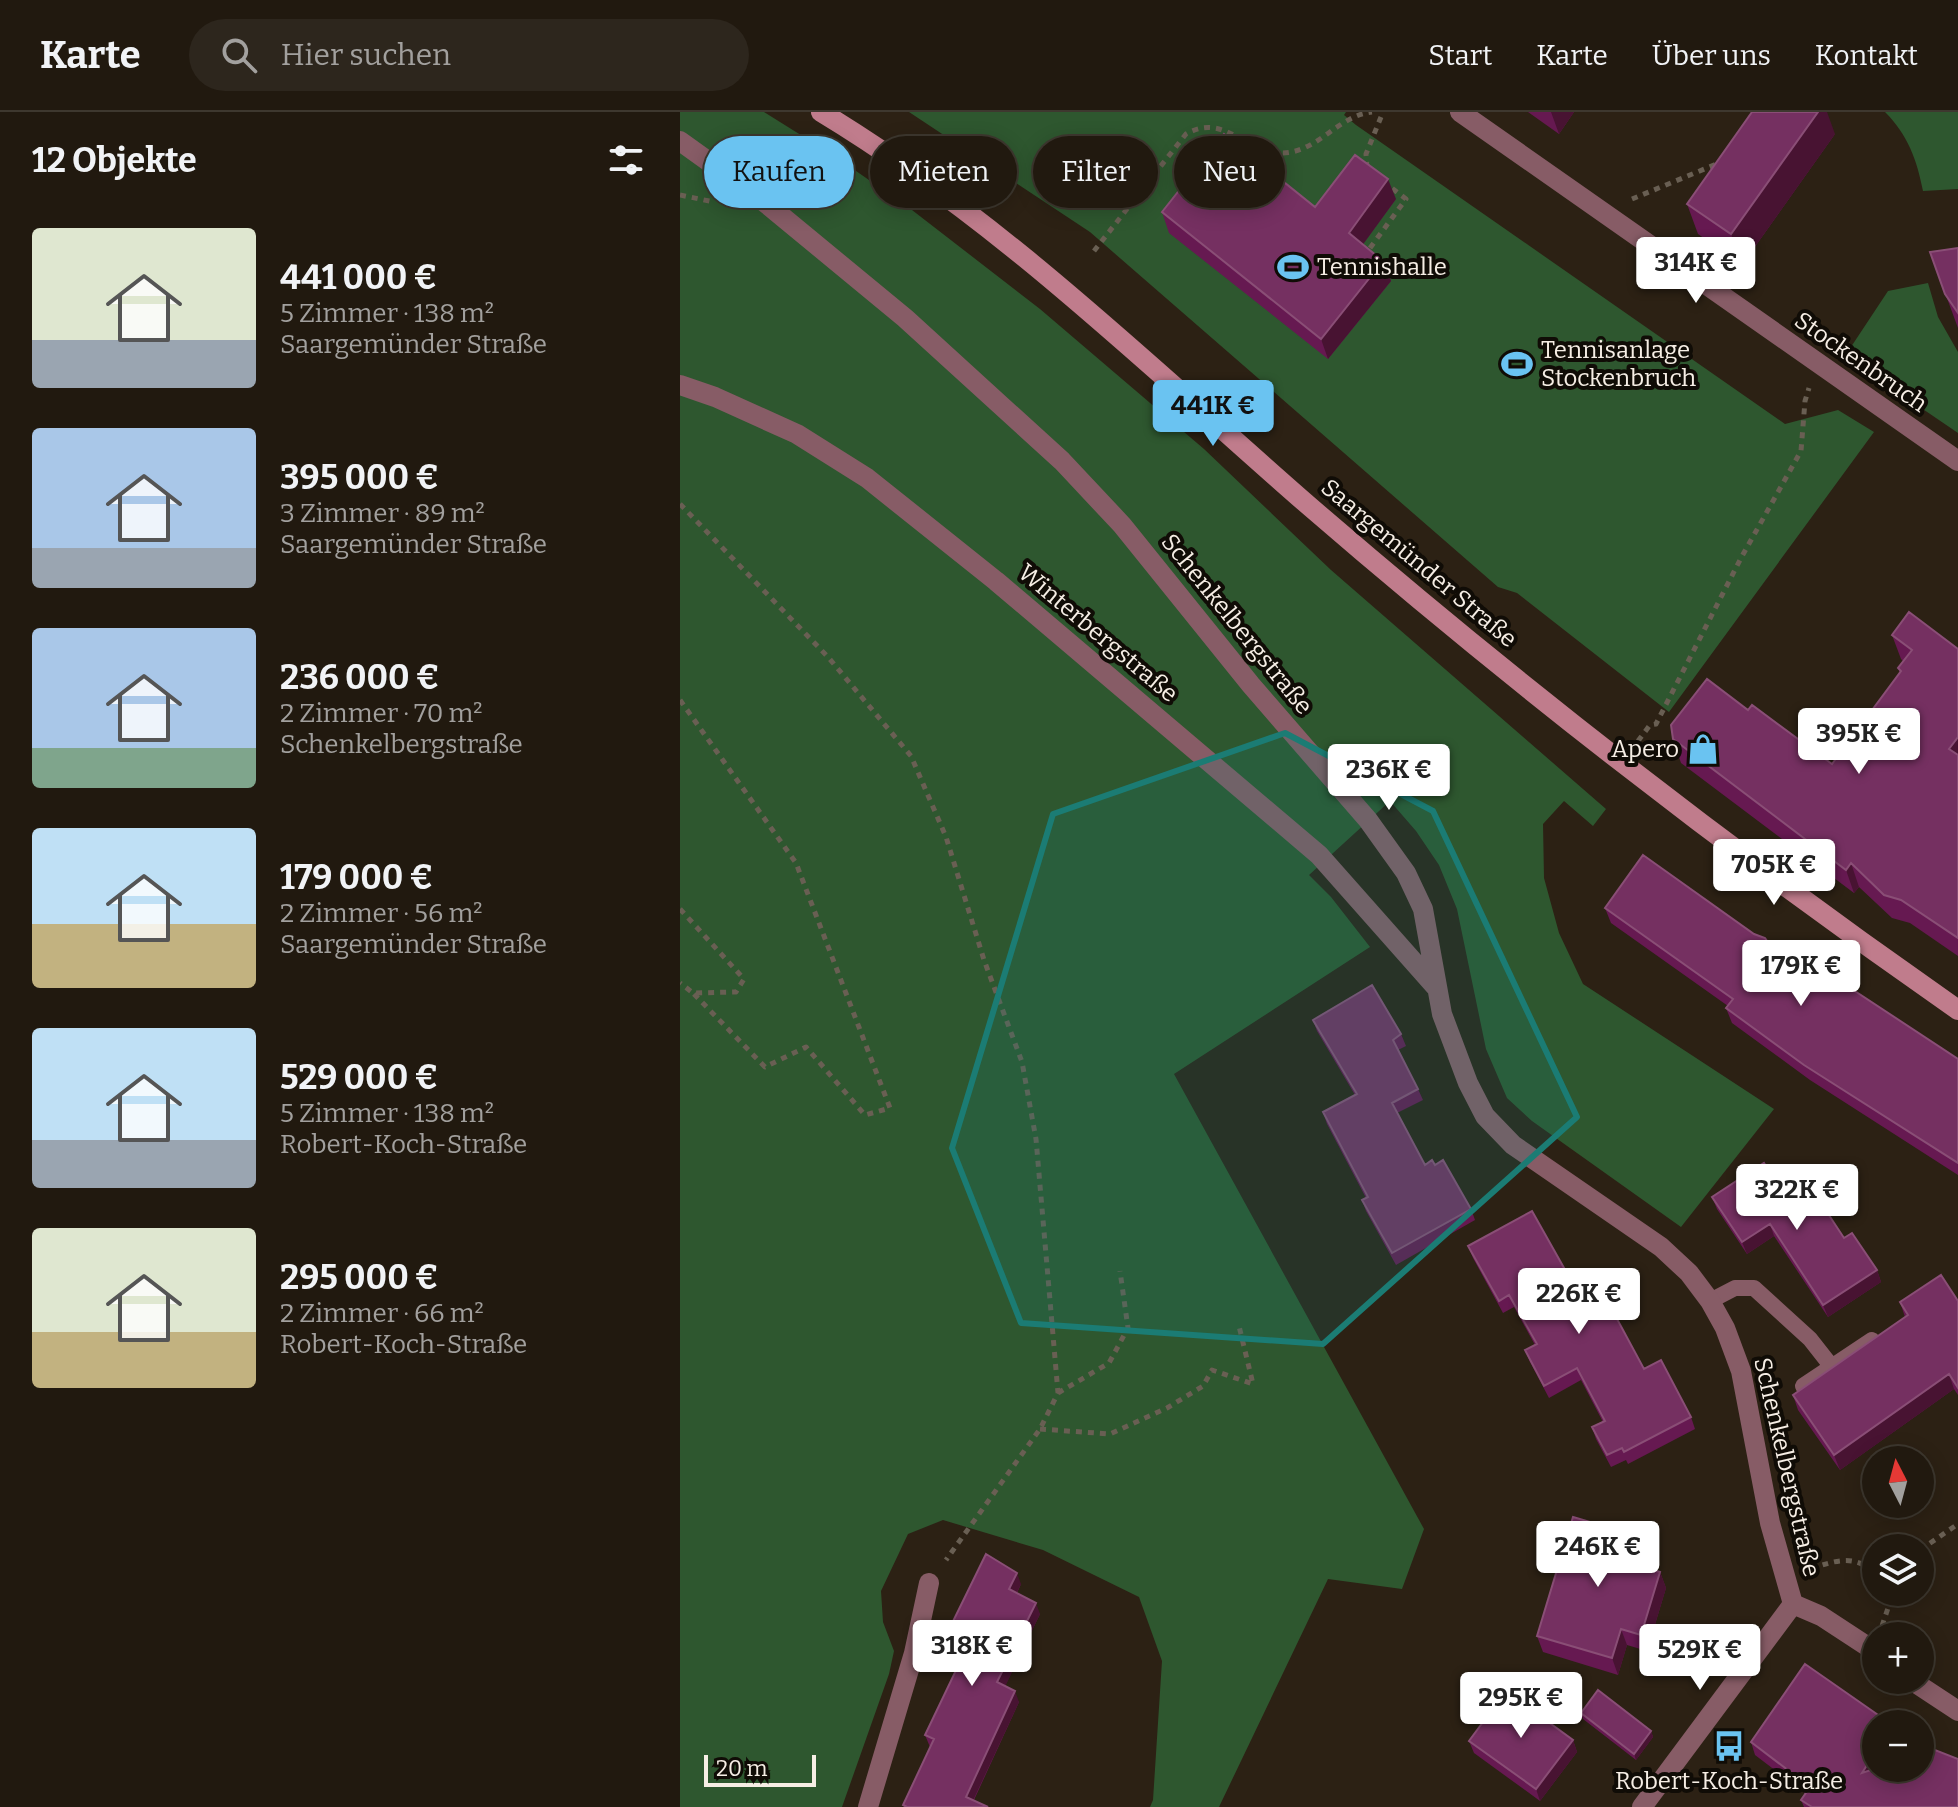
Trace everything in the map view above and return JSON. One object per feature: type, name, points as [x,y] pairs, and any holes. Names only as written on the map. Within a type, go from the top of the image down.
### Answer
[{"type":"street","name":"Saargemünder Straße","points":[[821,112],[961,209],[1059,287],[1193,400],[1307,504],[1620,763],[1794,895],[1958,1010]]},
{"type":"street","name":"Stockenbruch","points":[[1460,112],[1958,461]]},
{"type":"street","name":"Schenkelbergstraße","points":[[680,141],[762,200],[905,318],[1062,461],[1122,525],[1251,685],[1368,820],[1406,873],[1423,909],[1435,986],[1452,1043],[1485,1116],[1513,1145],[1661,1247],[1689,1273],[1710,1301],[1725,1328],[1741,1371],[1770,1523],[1793,1604],[1821,1616],[1862,1643]]},
{"type":"street","name":"Winterbergstraße","points":[[680,385],[715,397],[797,434],[867,478],[996,581],[1319,855],[1435,986]]},
{"type":"street","points":[[868,1807],[914,1653],[929,1583]]},
{"type":"street","points":[[1642,1807],[1793,1604]]},
{"type":"street","points":[[1932,1694],[1958,1711]]},
{"type":"lane","points":[[1710,1301],[1735,1288],[1754,1288],[1810,1339],[1832,1367]]},
{"type":"lane","points":[[1803,1386],[1872,1340]]},
{"type":"path","points":[[1094,251],[1186,134],[1198,126],[1214,124],[1264,150],[1285,153],[1312,145],[1357,113],[1372,112]]},
{"type":"path","points":[[1377,177],[1367,170],[1366,154],[1383,112]]},
{"type":"path","points":[[1601,212],[1727,160]]},
{"type":"path","points":[[1370,248],[1406,199],[1387,184]]},
{"type":"path","points":[[1640,738],[1650,725],[1656,724],[1741,558],[1801,451],[1805,401],[1817,363]]},
{"type":"path","points":[[680,504],[828,657],[911,756],[946,837],[984,960],[1022,1062],[1036,1139],[1058,1393],[1040,1429],[929,1583]]},
{"type":"path","points":[[680,700],[796,863],[890,1108],[865,1115],[806,1047],[765,1067],[680,983]]},
{"type":"path","points":[[680,909],[744,979],[736,992],[693,993]]},
{"type":"path","points":[[1058,1393],[1109,1363],[1128,1328],[1120,1271]]},
{"type":"path","points":[[1040,1429],[1110,1434],[1167,1408],[1203,1386],[1212,1370],[1253,1384],[1239,1326]]},
{"type":"path","points":[[1934,1540],[1958,1524]]},
{"type":"path","points":[[1819,1566],[1848,1560],[1862,1563]]},
{"type":"highlighted area","points":[[1285,733],[1433,811],[1577,1117],[1323,1344],[1021,1323],[952,1148],[1053,814]]},
{"type":"green space","points":[[680,112],[764,112],[802,136],[704,136],[704,208],[854,208],[854,170],[870,181],[870,208],[909,208],[1040,309],[1204,449],[1331,570],[1606,809],[1593,826],[1564,801],[1543,824],[1544,878],[1559,933],[1583,984],[1774,1109],[1681,1227],[1532,1121],[1507,1098],[1486,1049],[1457,909],[1439,865],[1416,831],[1390,801],[1309,875],[1331,897],[1370,947],[1174,1074],[1424,1529],[1402,1589],[1328,1579],[1219,1807],[1150,1807],[1153,1800],[1162,1661],[1139,1597],[1043,1550],[943,1520],[908,1534],[881,1591],[883,1622],[894,1651],[889,1674],[842,1807],[680,1807]]},
{"type":"green space","points":[[909,112],[1346,112],[1344,115],[1356,125],[1785,424],[1838,410],[1874,432],[1669,712],[1517,593],[1498,587],[1090,232],[1054,208],[1158,208],[1158,136],[1033,136],[1033,194],[1017,184],[1017,136],[945,136]]},
{"type":"green space","points":[[1885,112],[1958,112],[1958,189],[1923,191],[1910,148]]},
{"type":"green space","points":[[1928,283],[1938,317],[1958,352],[1958,433],[1845,356],[1888,291]]},
{"type":"building","points":[[1752,112],[1818,112],[1731,234],[1687,204]]},
{"type":"building","name":"Tennishalle","points":[[1355,155],[1388,179],[1349,233],[1383,261],[1321,339],[1162,212],[1174,197],[1174,208],[1285,208],[1285,183],[1315,207]]},
{"type":"building","points":[[1958,248],[1958,313],[1945,294],[1930,252]]},
{"type":"building","points":[[1909,612],[1958,649],[1958,737],[1949,749],[1958,755],[1958,938],[1901,900],[1884,895],[1851,863],[1846,870],[1673,739],[1671,725],[1707,679],[1748,710],[1752,705],[1832,764],[1901,671],[1898,668],[1912,650],[1892,635]]},
{"type":"building","points":[[1643,855],[1754,934],[1765,938],[1776,954],[1801,953],[1814,958],[1829,974],[1958,1059],[1958,1163],[1804,1065],[1726,1008],[1733,999],[1605,908]]},
{"type":"building","points":[[1372,985],[1401,1034],[1393,1040],[1418,1089],[1392,1103],[1425,1165],[1432,1160],[1435,1165],[1443,1160],[1471,1209],[1392,1253],[1362,1200],[1368,1197],[1323,1112],[1357,1094],[1313,1020]]},
{"type":"building","points":[[1764,1163],[1794,1208],[1815,1194],[1844,1238],[1852,1233],[1877,1270],[1823,1305],[1770,1224],[1742,1242],[1712,1197]]},
{"type":"building","points":[[1532,1211],[1577,1291],[1596,1280],[1644,1369],[1661,1360],[1691,1417],[1624,1452],[1622,1448],[1607,1455],[1592,1427],[1605,1421],[1577,1368],[1544,1386],[1525,1350],[1537,1344],[1509,1295],[1499,1301],[1468,1246]]},
{"type":"building","points":[[1941,1275],[1958,1301],[1958,1388],[1949,1374],[1834,1455],[1793,1395],[1908,1315],[1900,1302]]},
{"type":"building","points":[[1573,1517],[1648,1539],[1640,1566],[1660,1572],[1641,1635],[1621,1629],[1612,1658],[1537,1636]]},
{"type":"building","points":[[986,1554],[1017,1573],[1009,1589],[1036,1603],[997,1682],[1015,1691],[966,1797],[988,1807],[907,1807],[903,1805],[934,1739],[925,1735],[960,1662],[938,1652]]},
{"type":"building","points":[[1805,1664],[1871,1710],[1862,1710],[1862,1782],[1934,1782],[1935,1750],[1958,1759],[1958,1807],[1812,1807],[1801,1800],[1810,1787],[1751,1742]]},
{"type":"building","points":[[1598,1690],[1651,1731],[1634,1754],[1581,1713]]},
{"type":"building","points":[[1506,1691],[1573,1740],[1536,1789],[1469,1741]]},
{"type":"place","name":"Tennishalle","points":[[1293,267]]},
{"type":"place","name":"Tennisanlage Stockenbruch","points":[[1517,364]]},
{"type":"place","name":"Apero","points":[[1703,749]]},
{"type":"place","name":"Robert-Koch-Straße","points":[[1729,1746]]}]
